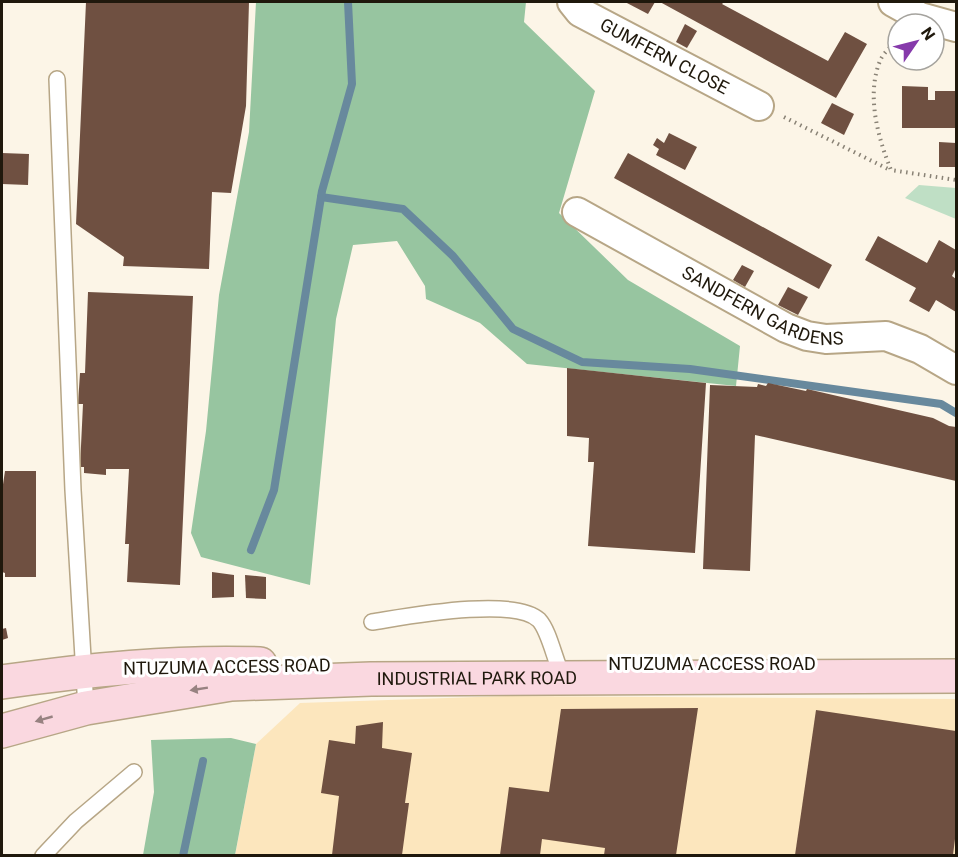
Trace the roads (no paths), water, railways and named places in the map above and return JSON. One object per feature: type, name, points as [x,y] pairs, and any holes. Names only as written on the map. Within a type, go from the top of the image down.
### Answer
[{"type":"street","name":"GUMFERN CLOSE","points":[[572,2],[580,12],[759,106]]},
{"type":"street","points":[[893,2],[920,17],[957,27]]},
{"type":"street","name":"SANDFERN GARDENS","points":[[577,212],[786,328],[807,336],[826,339],[886,336],[920,349],[957,370]]},
{"type":"street","name":"NTUZUMA ACCESS ROAD","points":[[2,682],[84,670],[214,663],[560,672],[957,664]]},
{"type":"street","name":"INDUSTRIAL PARK ROAD","points":[[2,731],[86,708],[231,684],[560,672],[957,676]]},
{"type":"lane","points":[[57,79],[73,490],[86,708]]},
{"type":"lane","points":[[372,622],[462,608],[524,614],[538,619],[545,629],[560,672]]},
{"type":"lane","points":[[43,855],[76,821],[134,772]]},
{"type":"waterway","points":[[251,550],[274,490],[322,191],[352,84],[348,2]]},
{"type":"waterway","points":[[321,197],[403,209],[453,256],[513,329],[582,362],[690,369],[941,404],[956,413]]},
{"type":"waterway","points":[[183,856],[203,761]]}]
